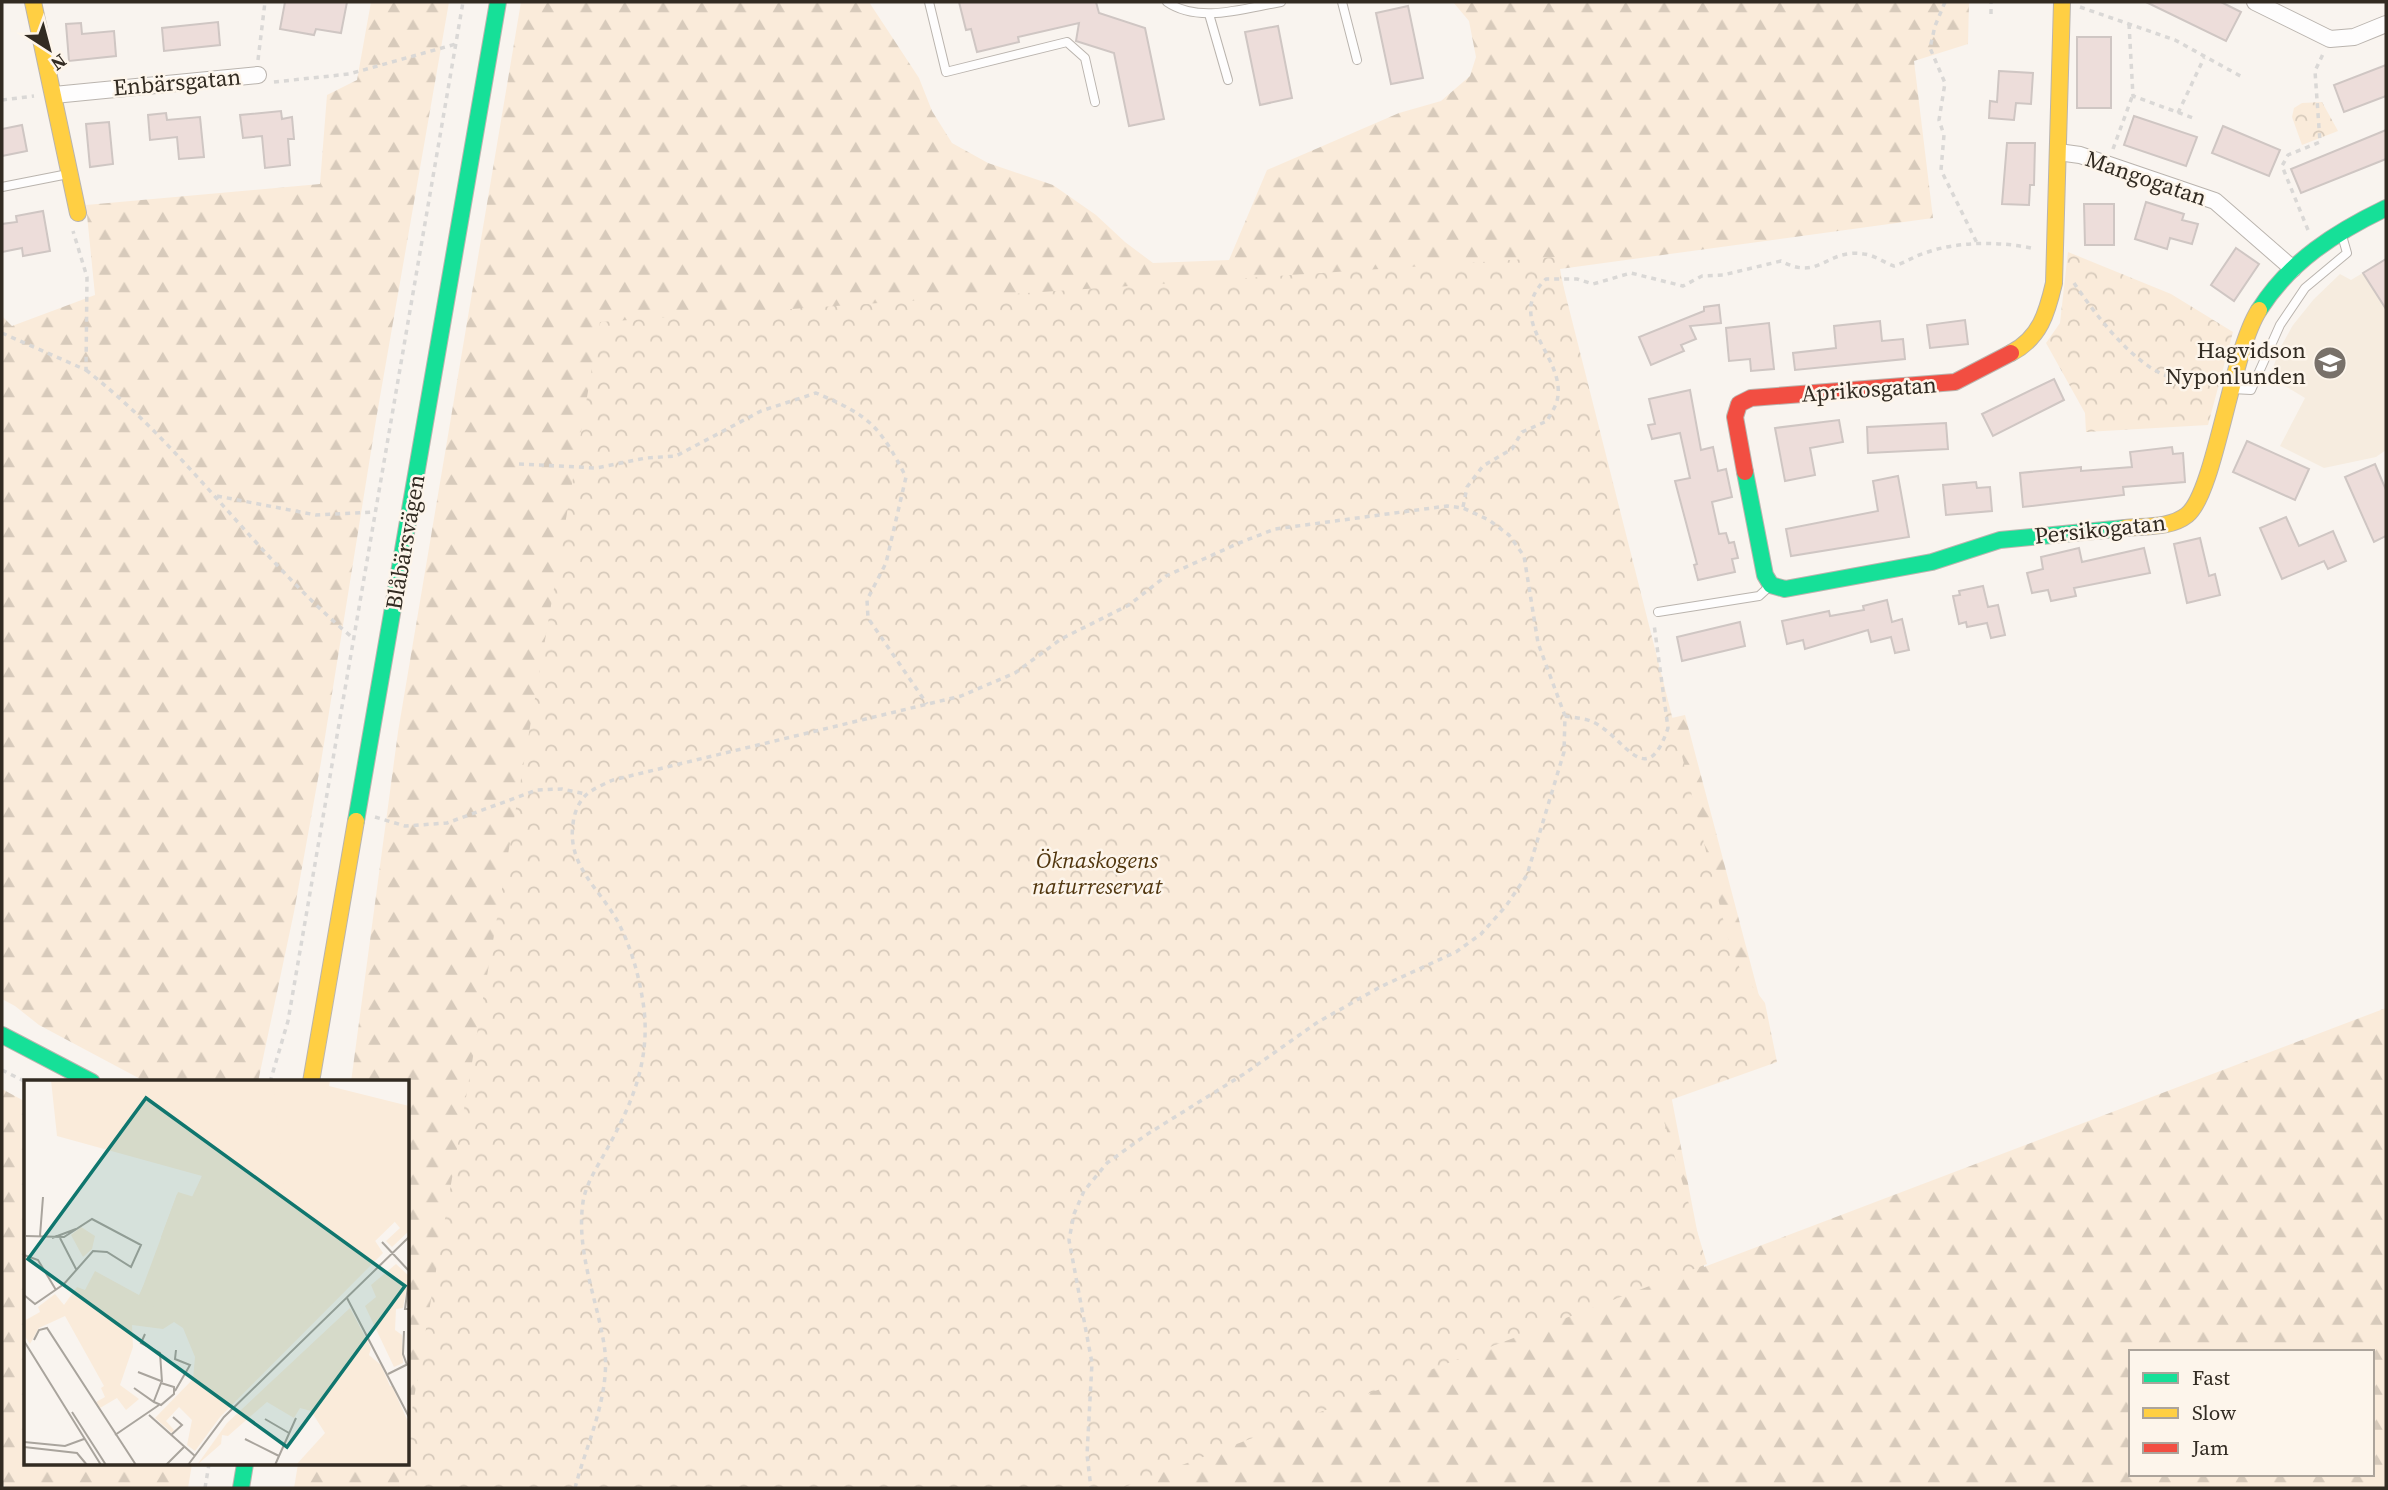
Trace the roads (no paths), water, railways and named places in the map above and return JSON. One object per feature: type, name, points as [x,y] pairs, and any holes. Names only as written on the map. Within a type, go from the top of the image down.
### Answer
[{"type":"street","points":[[33,2],[78,213]]},
{"type":"street","name":"Blåbärsvägen","points":[[311,1080],[498,2]]},
{"type":"street","points":[[2255,2],[2278,7],[2330,38],[2354,37],[2386,24]]},
{"type":"street","name":"Aprikosgatan","points":[[1768,580],[1735,417],[1738,404],[1751,398],[1945,384],[2015,353],[2035,335],[2050,308],[2055,261],[2057,152],[2070,4]]},
{"type":"street","name":"Enbärsgatan","points":[[54,95],[258,75]]},
{"type":"street","name":"Mangogatan","points":[[2057,152],[2080,155],[2215,201],[2293,269]]},
{"type":"street","name":"Persikogatan","points":[[1768,580],[1785,589],[1923,564],[2000,540],[2167,524],[2181,520],[2197,501],[2216,445],[2244,339],[2257,313],[2293,269],[2316,247],[2340,230],[2386,208]]},
{"type":"street","points":[[2,1035],[88,1080]]},
{"type":"street","points":[[241,1488],[245,1466]]},
{"type":"lane","points":[[929,2],[946,72],[1067,41],[1085,58],[1095,102]]},
{"type":"lane","points":[[1167,2],[1180,11],[1209,14],[1281,2]]},
{"type":"lane","points":[[1342,2],[1357,60]]},
{"type":"lane","points":[[1209,14],[1227,80]]},
{"type":"lane","points":[[2,187],[68,174]]},
{"type":"lane","points":[[2230,389],[2251,390],[2280,325],[2305,288],[2347,253],[2340,230]]},
{"type":"lane","points":[[1658,612],[1759,596],[1768,580]]},
{"type":"place","name":"Hagvidson Nyponlunden","points":[[2330,363]]},
{"type":"park label","name":"Öknaskogens naturreservat","points":[[1097,873]]}]
